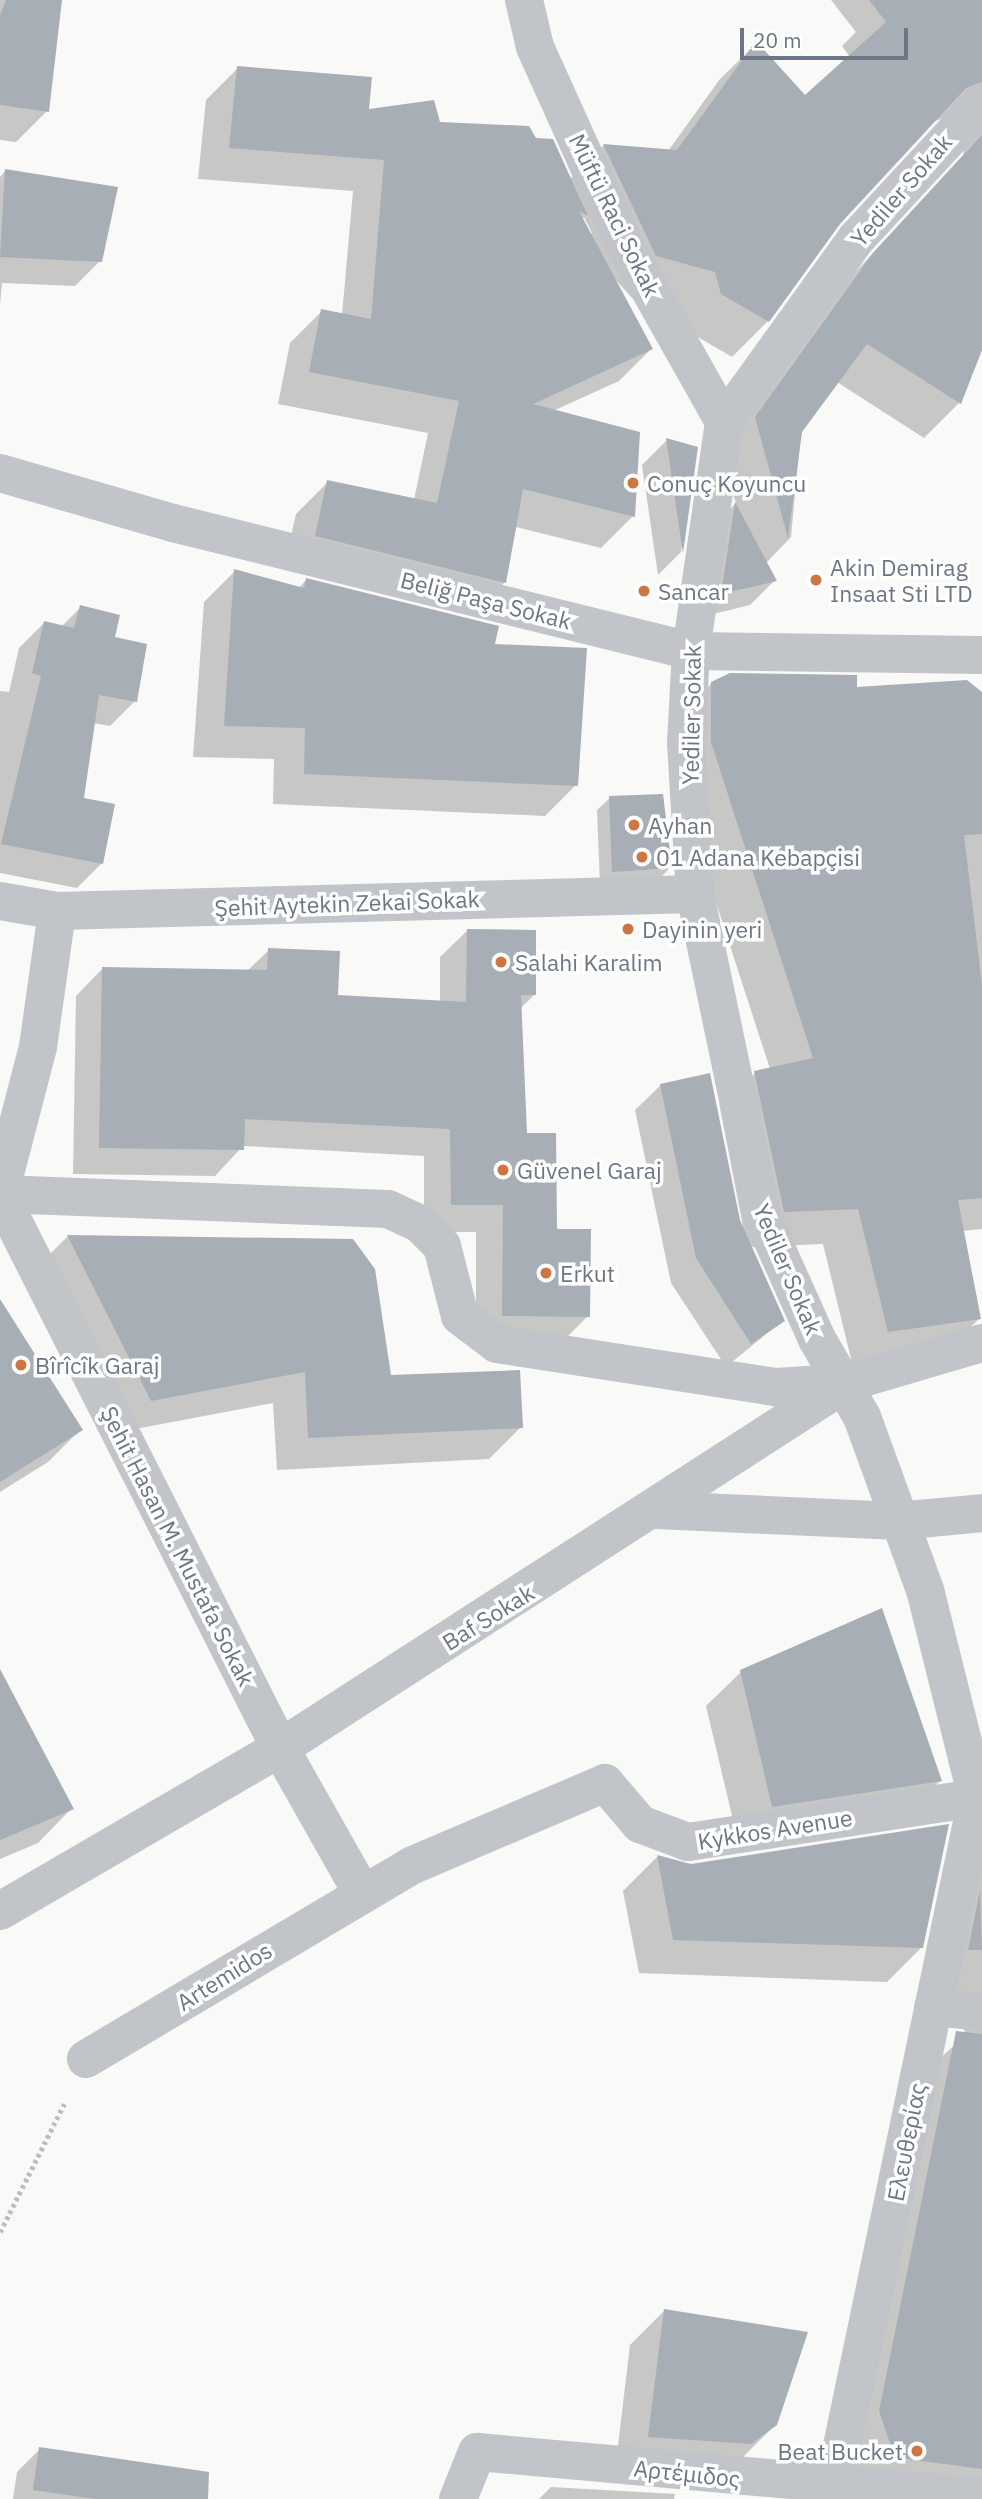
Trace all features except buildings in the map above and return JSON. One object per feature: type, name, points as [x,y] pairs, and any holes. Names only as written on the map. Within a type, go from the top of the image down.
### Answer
[{"type":"street","name":"Müftü Raci Sokak","points":[[524,0],[536,47],[625,246],[724,422]]},
{"type":"street","name":"Yediler Sokak","points":[[979,1798],[925,1590],[846,1382],[817,1339],[763,1219],[695,894],[686,743],[691,651],[724,422],[856,239],[982,103]]},
{"type":"street","name":"Beliğ Paşa Sokak","points":[[0,473],[173,523],[691,651],[982,654]]},
{"type":"street","name":"Şehit Aytekin Zekai Sokak","points":[[0,901],[57,911],[695,894]]},
{"type":"street","points":[[57,911],[38,1047],[0,1194],[388,1209],[420,1224],[442,1246],[460,1316],[496,1344],[776,1387],[846,1382]]},
{"type":"street","name":"Şehit Hasan M. Mustafa Sokak","points":[[0,1194],[280,1748],[362,1893]]},
{"type":"street","name":"Baf Sokak","points":[[0,1911],[280,1748],[657,1510],[762,1432],[846,1382],[982,1343]]},
{"type":"street","points":[[657,1510],[898,1521],[982,1513]]},
{"type":"street","name":"Kykkos Avenue","points":[[362,1893],[605,1783],[640,1824],[688,1842],[979,1798]]},
{"type":"street","name":"Ελευθερίας","points":[[834,2493],[933,2007],[979,1798]]},
{"type":"street","name":"Artemidos","points":[[86,2059],[362,1893]]},
{"type":"street","points":[[933,2007],[982,2012]]},
{"type":"street","name":"Αρτέμιδος","points":[[458,2499],[477,2452],[834,2493],[982,2497]]},
{"type":"path","points":[[0,2232],[86,2059]]},
{"type":"place","name":"Conuç Koyuncu","points":[[633,483]]},
{"type":"place","name":"Akin Demirag Insaat Sti LTD","points":[[816,580]]},
{"type":"place","name":"Sancar","points":[[644,591]]},
{"type":"place","name":"Ayhan","points":[[634,825]]},
{"type":"place","name":"01 Adana Kebapçisi","points":[[642,857]]},
{"type":"place","name":"Dayinin yeri","points":[[628,929]]},
{"type":"place","name":"Salahi Karalim","points":[[501,962]]},
{"type":"place","name":"Güvenel Garaj","points":[[503,1170]]},
{"type":"place","name":"Erkut","points":[[546,1273]]},
{"type":"place","name":"Bîrîcîk Garaj","points":[[21,1365]]},
{"type":"place","name":"Beat Bucket","points":[[917,2451]]}]
